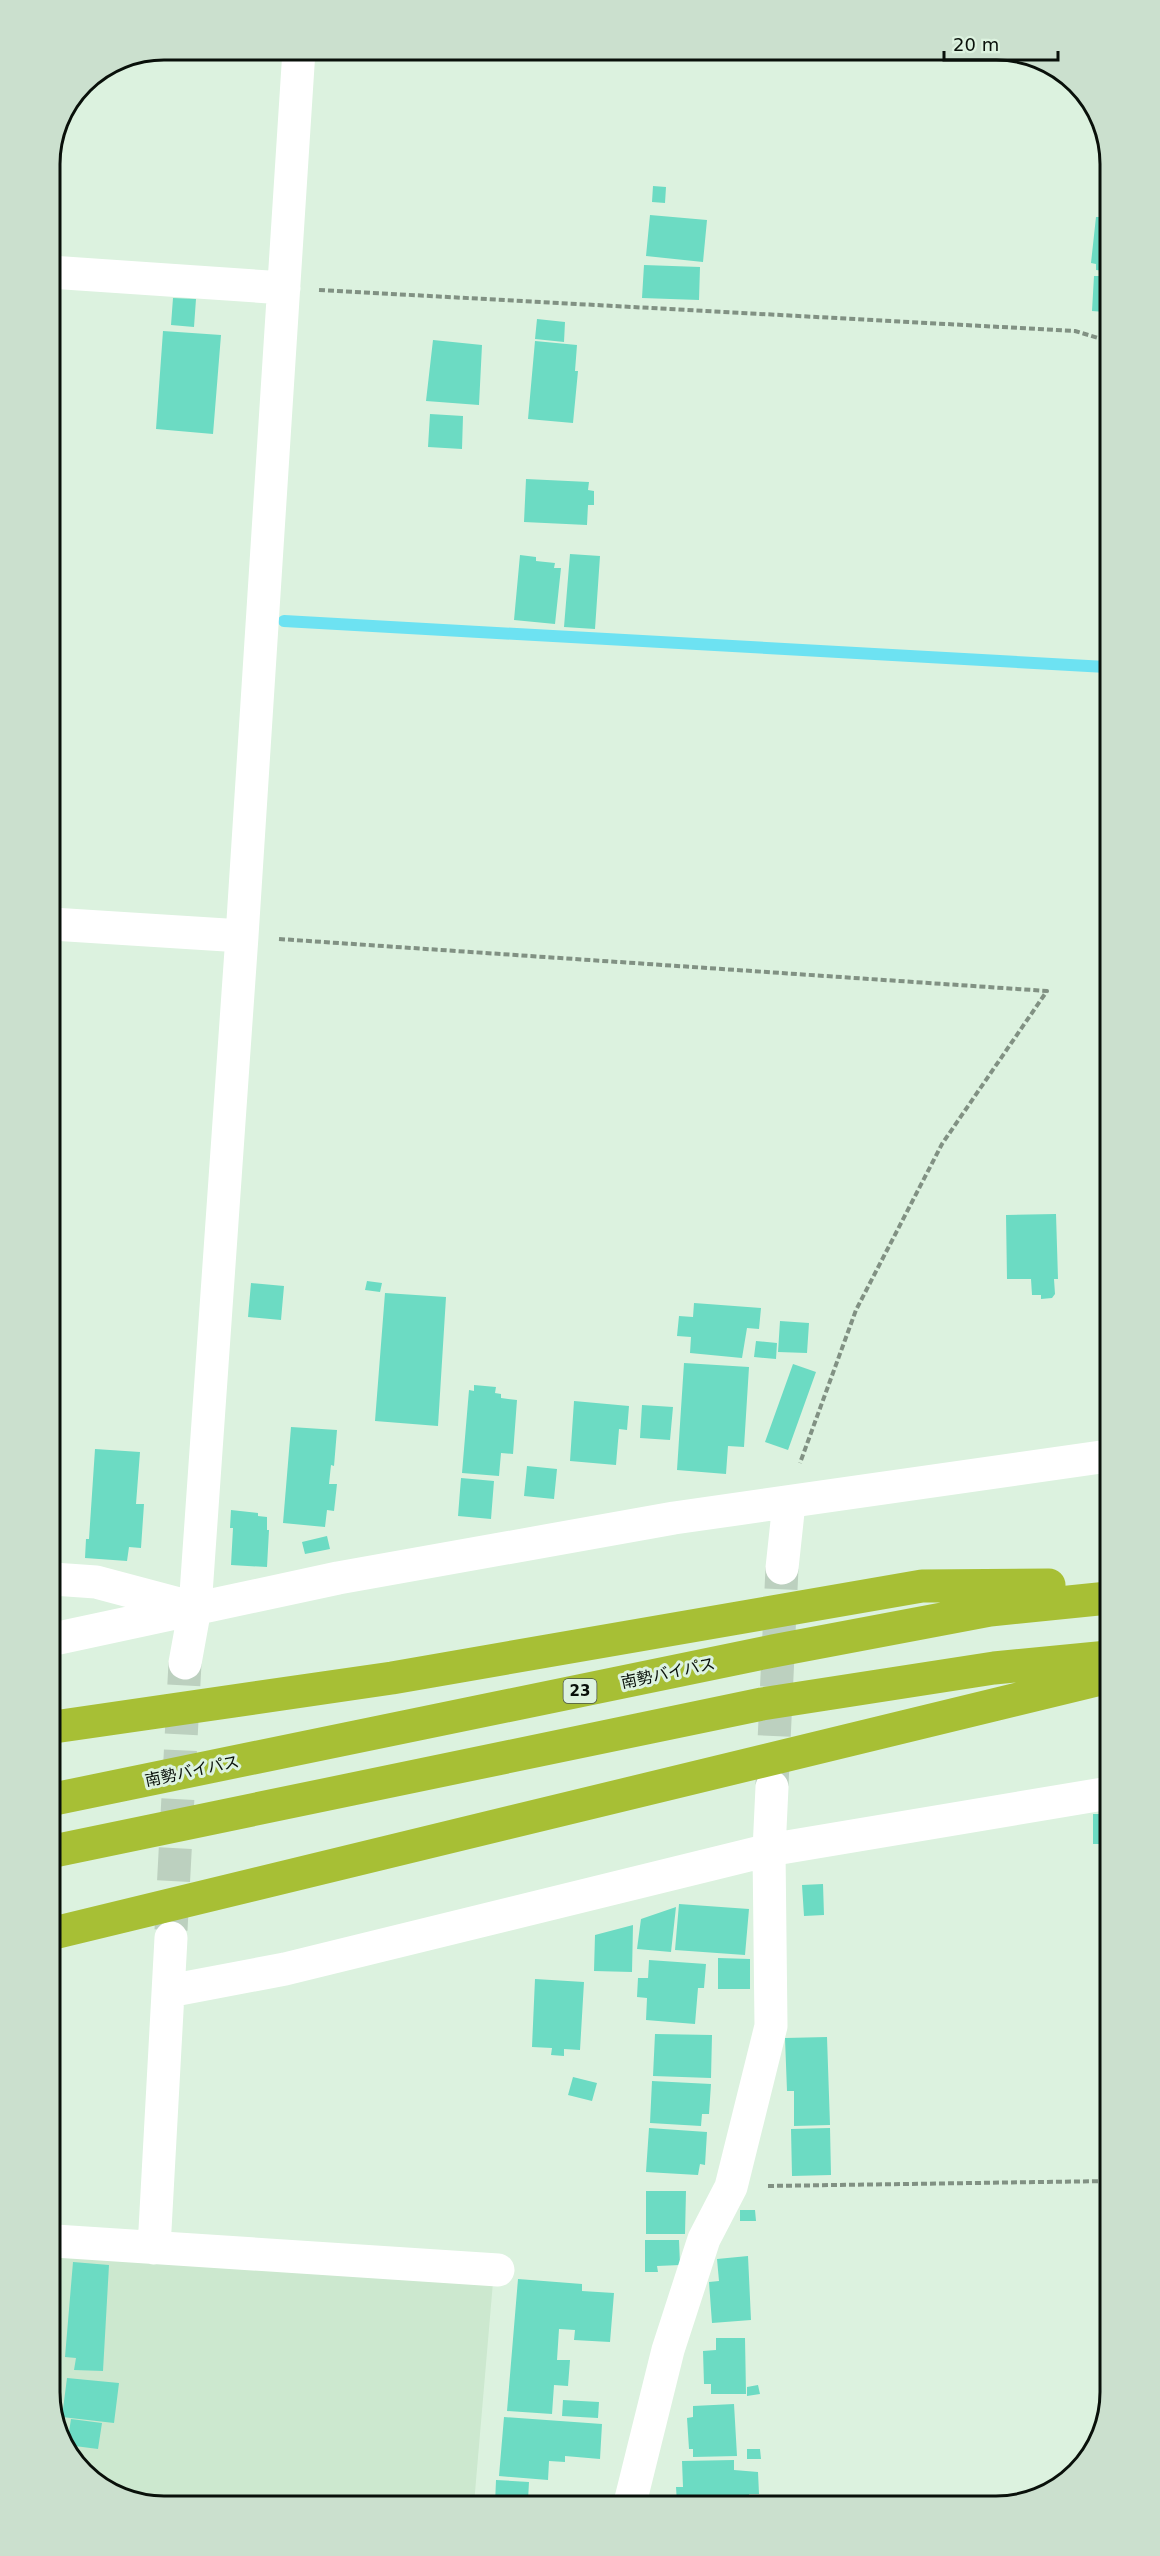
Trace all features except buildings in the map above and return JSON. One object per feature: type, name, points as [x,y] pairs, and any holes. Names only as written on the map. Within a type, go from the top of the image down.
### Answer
[{"type":"highway","points":[[60,1726],[392,1678],[922,1586],[1100,1585]]},
{"type":"highway","name":"南勢バイパス","points":[[60,1798],[990,1610],[1100,1599]]},
{"type":"highway","points":[[60,1850],[762,1704],[994,1668],[1100,1658]]},
{"type":"highway","points":[[60,1932],[1100,1679]]},
{"type":"street","points":[[185,1662],[195,1608],[242,936],[298,60]]},
{"type":"street","points":[[60,273],[284,288]]},
{"type":"street","points":[[60,925],[242,936]]},
{"type":"street","points":[[60,1638],[338,1578],[616,1528],[1100,1457]]},
{"type":"street","points":[[782,1568],[789,1503]]},
{"type":"street","points":[[60,1579],[96,1581],[195,1608]]},
{"type":"street","points":[[632,2496],[668,2350],[704,2239],[732,2187],[771,2025],[772,1787]]},
{"type":"street","points":[[169,1991],[285,1969],[770,1850],[1100,1795]]},
{"type":"street","points":[[154,2248],[171,1938]]},
{"type":"street","points":[[60,2241],[498,2270]]},
{"type":"path","points":[[284,288],[1075,331],[1100,338]]},
{"type":"path","points":[[242,936],[1047,991],[942,1144],[856,1310],[797,1470],[789,1503]]},
{"type":"path","points":[[732,2187],[1100,2181]]},
{"type":"shaded area","points":[[60,2251],[493,2282],[475,2496],[157,2496],[144,2494],[118,2485],[90,2466],[74,2444],[66,2425],[60,2392]]},
{"type":"waterway","points":[[284,621],[1100,667]]},
{"type":"tunnel","points":[[772,1785],[782,1568]]},
{"type":"tunnel","points":[[171,1930],[185,1663]]}]
